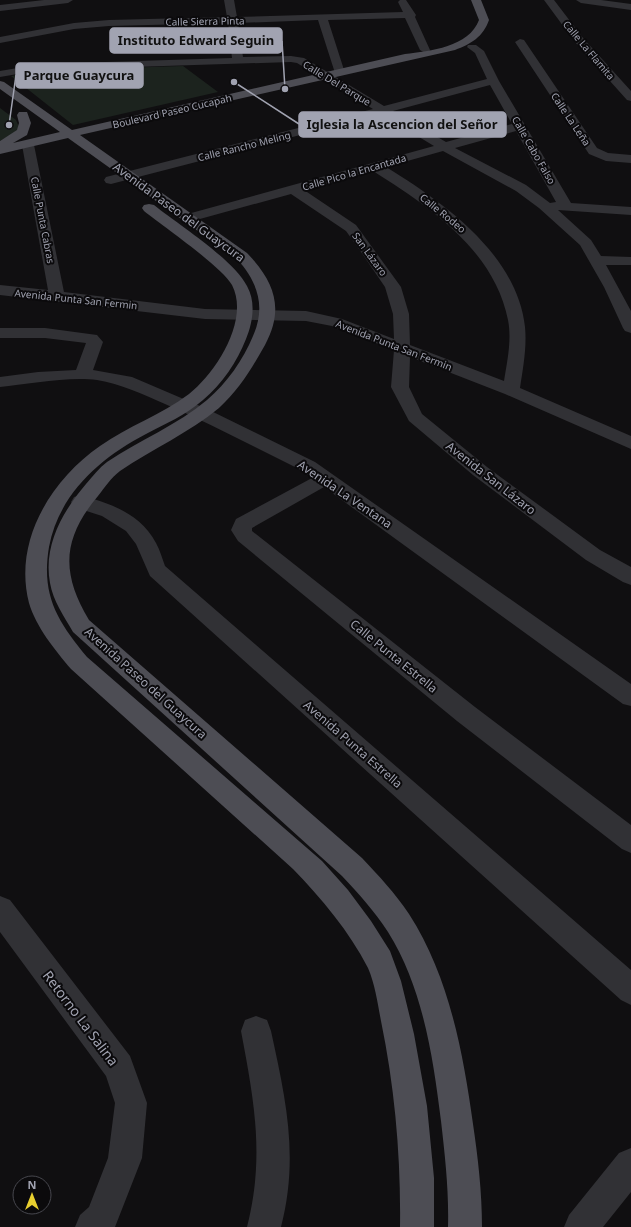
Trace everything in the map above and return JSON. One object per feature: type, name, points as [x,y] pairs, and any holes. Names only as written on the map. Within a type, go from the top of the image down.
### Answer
[{"type":"main road","points":[[456,46],[476,49],[491,33],[490,26],[484,20],[476,0]]},
{"type":"main road","points":[[405,57],[428,55],[456,46],[474,36],[483,25],[484,20]]},
{"type":"main road","points":[[405,57],[448,42],[468,28]]},
{"type":"main road","name":"Boulevard Paseo Cucapah","points":[[0,150],[405,57]]},
{"type":"main road","name":"Avenida Paseo del Guaycura","points":[[0,84],[63,136],[120,178],[189,218],[242,256],[253,266],[260,277],[265,290],[269,315],[263,332],[236,379],[223,395],[106,450],[73,479],[53,506],[45,520],[37,553],[36,574],[41,603],[64,645],[79,663],[303,860],[334,892],[356,921],[380,963],[394,1010],[404,1056],[410,1096],[418,1181],[417,1227]]},
{"type":"main road","name":"Avenida Paseo del Guaycura","points":[[0,98],[23,115],[63,136]]},
{"type":"main road","points":[[0,147],[23,132],[25,123],[23,115]]},
{"type":"main road","name":"Avenida Paseo del Guaycura","points":[[120,178],[161,216],[222,265],[241,288],[244,302],[244,315],[240,334],[219,372],[196,396],[192,409],[111,469],[81,502],[73,514],[63,538],[59,572],[64,596],[81,626],[368,881],[389,905],[415,952],[432,996],[444,1036],[453,1083],[462,1162],[465,1227]]},
{"type":"street","points":[[0,7],[68,0]]},
{"type":"street","points":[[229,0],[238,60]]},
{"type":"street","points":[[402,0],[411,15],[425,50]]},
{"type":"street","name":"Calle La Flamita","points":[[549,0],[579,40],[629,94]]},
{"type":"street","points":[[581,0],[631,7]]},
{"type":"street","name":"Calle Sierra Pinta","points":[[0,40],[74,26],[109,23],[411,15]]},
{"type":"street","points":[[322,17],[340,73]]},
{"type":"street","name":"Calle La Leña","points":[[520,42],[593,151],[606,157],[631,159]]},
{"type":"street","name":"Calle Cabo Falso","points":[[476,49],[566,207]]},
{"type":"street","name":"Calle Del Parque","points":[[0,74],[41,67],[297,59],[445,147],[521,188],[544,205],[586,243],[612,287],[631,328]]},
{"type":"street","points":[[212,61],[221,69],[251,67]]},
{"type":"street","name":"Calle Rancho Meling","points":[[120,178],[493,81]]},
{"type":"street","name":"Calle Pico la Encantada","points":[[189,218],[519,126]]},
{"type":"street","name":"Calle Punta Cabras","points":[[28,144],[57,296]]},
{"type":"street","name":"Calle Rodeo","points":[[375,166],[408,186],[454,220],[470,236],[491,263],[503,284],[516,320],[516,349],[511,390]]},
{"type":"street","name":"San Lázaro","points":[[293,189],[351,228],[376,261],[393,288],[395,294],[403,330],[401,347]]},
{"type":"street","points":[[544,205],[631,211]]},
{"type":"street","points":[[595,260],[631,261]]},
{"type":"street","name":"Avenida Punta San Fermin","points":[[0,290],[205,314],[306,316],[336,322],[511,390],[631,444]]},
{"type":"street","points":[[0,333],[45,333],[91,338],[95,342],[83,375]]},
{"type":"street","name":"Avenida San Lázaro","points":[[401,347],[400,387],[415,417],[480,471],[593,555],[631,576]]},
{"type":"street","name":"Avenida La Ventana","points":[[0,382],[38,376],[83,375],[95,375],[126,382],[192,409],[308,466],[631,697]]},
{"type":"street","name":"Calle Punta Estrella","points":[[326,478],[243,524],[241,530],[245,536],[466,714],[631,841]]},
{"type":"street","name":"Avenida Punta Estrella","points":[[81,502],[107,509],[129,522],[146,544],[151,561],[157,571],[631,990]]},
{"type":"street","name":"Retorno La Salina","points":[[0,909],[119,1067],[131,1103],[125,1158],[101,1219],[92,1227]]},
{"type":"street","points":[[256,1031],[271,1104],[273,1136],[274,1176],[270,1210],[264,1227]]},
{"type":"street","points":[[581,1227],[631,1165]]},
{"type":"shaded area","points":[[183,66],[218,92],[73,125],[11,76],[54,70]]},
{"type":"shaded area","points":[[0,108],[16,120],[19,127],[17,131],[0,141]]},
{"type":"place","name":"Iglesia la Ascencion del Señor","points":[[234,82]]},
{"type":"place","name":"Instituto Edward Seguin","points":[[285,89]]},
{"type":"place","name":"Parque Guaycura","points":[[9,125]]}]
